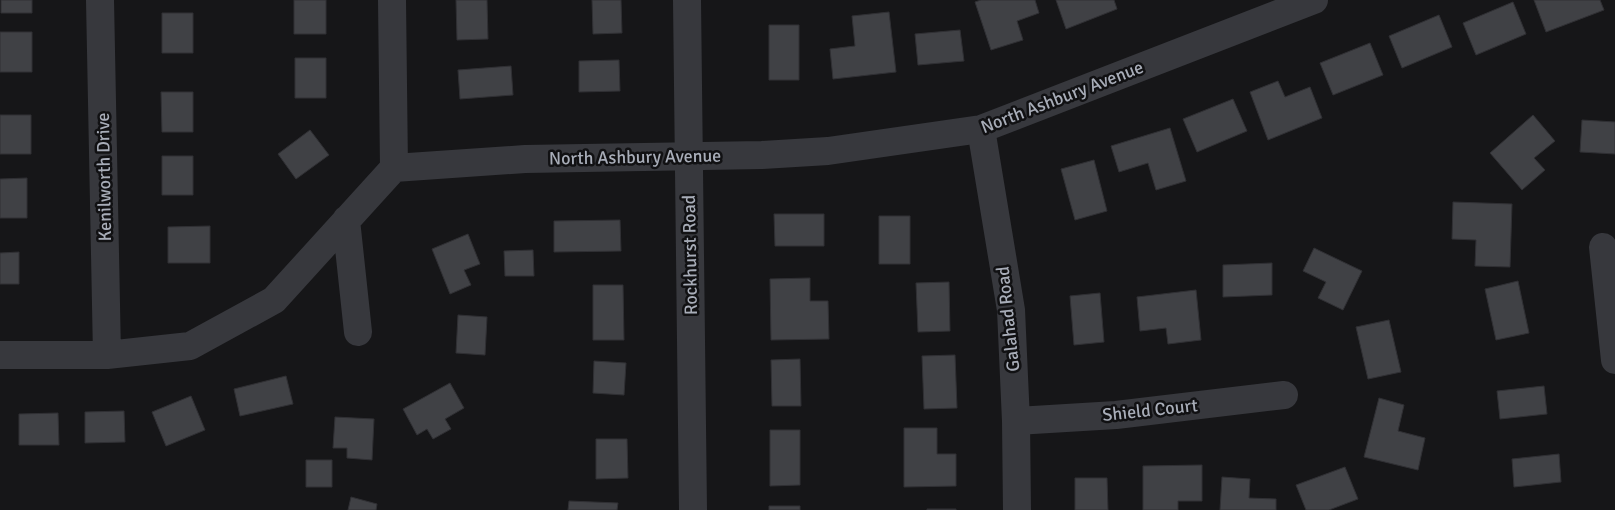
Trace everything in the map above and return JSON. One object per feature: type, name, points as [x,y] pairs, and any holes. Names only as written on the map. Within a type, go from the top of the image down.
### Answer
[{"type":"street","name":"Kenilworth Drive","points":[[100,0],[107,355]]},
{"type":"street","points":[[0,355],[107,355],[190,346],[274,300],[394,168],[392,0]]},
{"type":"street","name":"Rockhurst Road","points":[[687,0],[693,510]]},
{"type":"street","name":"North Ashbury Avenue","points":[[394,168],[525,159],[689,157],[828,151],[981,130],[1314,0]]},
{"type":"street","name":"Galahad Road","points":[[981,130],[1011,310],[1016,421],[1017,510]]},
{"type":"street","points":[[346,220],[358,332]]},
{"type":"street","points":[[1603,247],[1615,360]]},
{"type":"street","name":"Shield Court","points":[[1016,421],[1116,415],[1284,394]]},
{"type":"building","points":[[1,0],[32,0],[32,13],[1,13]]},
{"type":"building","points":[[294,0],[326,0],[326,34],[294,34]]},
{"type":"building","points":[[456,0],[487,0],[488,39],[457,40]]},
{"type":"building","points":[[592,0],[621,0],[622,33],[593,34]]},
{"type":"building","points":[[981,0],[1035,0],[1039,13],[1017,21],[1023,40],[991,50],[975,2]]},
{"type":"building","points":[[1056,0],[1114,0],[1117,9],[1066,29]]},
{"type":"building","points":[[1534,0],[1600,0],[1604,10],[1546,32]]},
{"type":"building","points":[[1513,2],[1526,34],[1476,55],[1463,23]]},
{"type":"building","points":[[889,12],[896,72],[833,79],[830,49],[855,46],[852,16]]},
{"type":"building","points":[[162,13],[193,13],[193,53],[162,53]]},
{"type":"building","points":[[1439,15],[1452,47],[1402,68],[1389,36]]},
{"type":"building","points":[[769,25],[799,25],[799,80],[769,80]]},
{"type":"building","points":[[960,30],[964,61],[918,65],[915,34]]},
{"type":"building","points":[[0,32],[32,32],[32,72],[0,72]]},
{"type":"building","points":[[1370,43],[1383,75],[1333,95],[1320,63]]},
{"type":"building","points":[[295,58],[326,58],[326,98],[295,98]]},
{"type":"building","points":[[619,60],[620,91],[579,92],[579,61]]},
{"type":"building","points":[[511,66],[513,95],[460,99],[458,70]]},
{"type":"building","points":[[1278,81],[1285,97],[1310,87],[1322,118],[1268,140],[1250,92]]},
{"type":"building","points":[[161,92],[193,92],[193,132],[162,132]]},
{"type":"building","points":[[1233,99],[1247,131],[1197,152],[1183,119]]},
{"type":"building","points":[[0,115],[31,115],[31,154],[0,154]]},
{"type":"building","points":[[1533,115],[1555,141],[1534,158],[1545,170],[1522,190],[1490,153]]},
{"type":"building","points":[[1582,120],[1615,122],[1615,154],[1580,152]]},
{"type":"building","points":[[1170,128],[1186,181],[1156,190],[1148,163],[1119,172],[1111,146]]},
{"type":"building","points":[[310,130],[329,155],[296,179],[278,154]]},
{"type":"building","points":[[162,156],[193,156],[193,195],[162,195]]},
{"type":"building","points":[[1094,160],[1107,211],[1075,220],[1061,169]]},
{"type":"building","points":[[27,178],[27,218],[0,218],[0,179]]},
{"type":"building","points":[[1453,202],[1512,204],[1510,267],[1475,266],[1476,240],[1452,239]]},
{"type":"building","points":[[774,214],[824,214],[824,246],[775,246]]},
{"type":"building","points":[[879,216],[910,216],[910,264],[879,264]]},
{"type":"building","points":[[620,220],[621,251],[554,252],[554,221]]},
{"type":"building","points":[[210,226],[210,263],[168,263],[168,227]]},
{"type":"building","points":[[468,234],[480,264],[464,270],[471,285],[450,294],[432,249]]},
{"type":"building","points":[[1314,248],[1362,271],[1343,310],[1318,298],[1326,282],[1303,271]]},
{"type":"building","points":[[533,250],[534,276],[505,276],[504,251]]},
{"type":"building","points":[[19,252],[19,284],[0,284],[0,253]]},
{"type":"building","points":[[1272,263],[1272,295],[1223,297],[1223,265]]},
{"type":"building","points":[[810,278],[810,301],[828,301],[829,339],[771,340],[770,279]]},
{"type":"building","points":[[1518,281],[1529,333],[1496,340],[1485,289]]},
{"type":"building","points":[[949,282],[950,331],[918,332],[916,283]]},
{"type":"building","points":[[593,285],[623,285],[624,340],[593,340]]},
{"type":"building","points":[[1196,290],[1201,340],[1168,344],[1166,328],[1140,331],[1137,297]]},
{"type":"building","points":[[1100,293],[1104,342],[1074,345],[1070,296]]},
{"type":"building","points":[[458,315],[487,317],[485,355],[456,353]]},
{"type":"building","points":[[1389,320],[1401,372],[1368,379],[1356,327]]},
{"type":"building","points":[[955,355],[957,408],[924,409],[922,356]]},
{"type":"building","points":[[800,359],[801,406],[772,406],[771,360]]},
{"type":"building","points":[[594,361],[626,363],[624,395],[593,393]]},
{"type":"building","points":[[286,376],[293,404],[240,416],[234,389]]},
{"type":"building","points":[[450,383],[464,408],[445,419],[451,429],[433,439],[427,429],[417,435],[403,409]]},
{"type":"building","points":[[1544,386],[1547,414],[1500,419],[1497,391]]},
{"type":"building","points":[[191,396],[205,430],[166,446],[152,412]]},
{"type":"building","points":[[1379,398],[1404,405],[1398,431],[1425,438],[1418,470],[1364,457]]},
{"type":"building","points":[[124,411],[125,442],[85,443],[85,412]]},
{"type":"building","points":[[58,413],[59,445],[19,445],[19,414]]},
{"type":"building","points":[[335,417],[374,419],[372,460],[347,458],[347,448],[333,448]]},
{"type":"building","points":[[904,428],[937,428],[937,454],[956,454],[956,486],[904,487]]},
{"type":"building","points":[[770,430],[800,430],[800,485],[770,486]]},
{"type":"building","points":[[596,439],[627,439],[628,478],[596,479]]},
{"type":"building","points":[[1559,454],[1561,482],[1514,487],[1512,459]]},
{"type":"building","points":[[306,460],[332,460],[332,487],[306,487]]},
{"type":"building","points":[[1202,465],[1202,501],[1178,501],[1178,510],[1143,510],[1143,466]]},
{"type":"building","points":[[1345,467],[1358,499],[1329,510],[1306,510],[1296,485]]},
{"type":"building","points":[[1222,477],[1250,479],[1249,498],[1276,499],[1276,510],[1220,510]]},
{"type":"building","points":[[1075,478],[1107,478],[1108,510],[1075,510]]},
{"type":"building","points":[[351,497],[377,504],[376,510],[348,510]]},
{"type":"building","points":[[569,501],[618,503],[617,510],[568,510]]},
{"type":"building","points":[[769,506],[800,506],[800,510],[769,510]]},
{"type":"building","points":[[956,509],[956,510],[927,510]]}]
